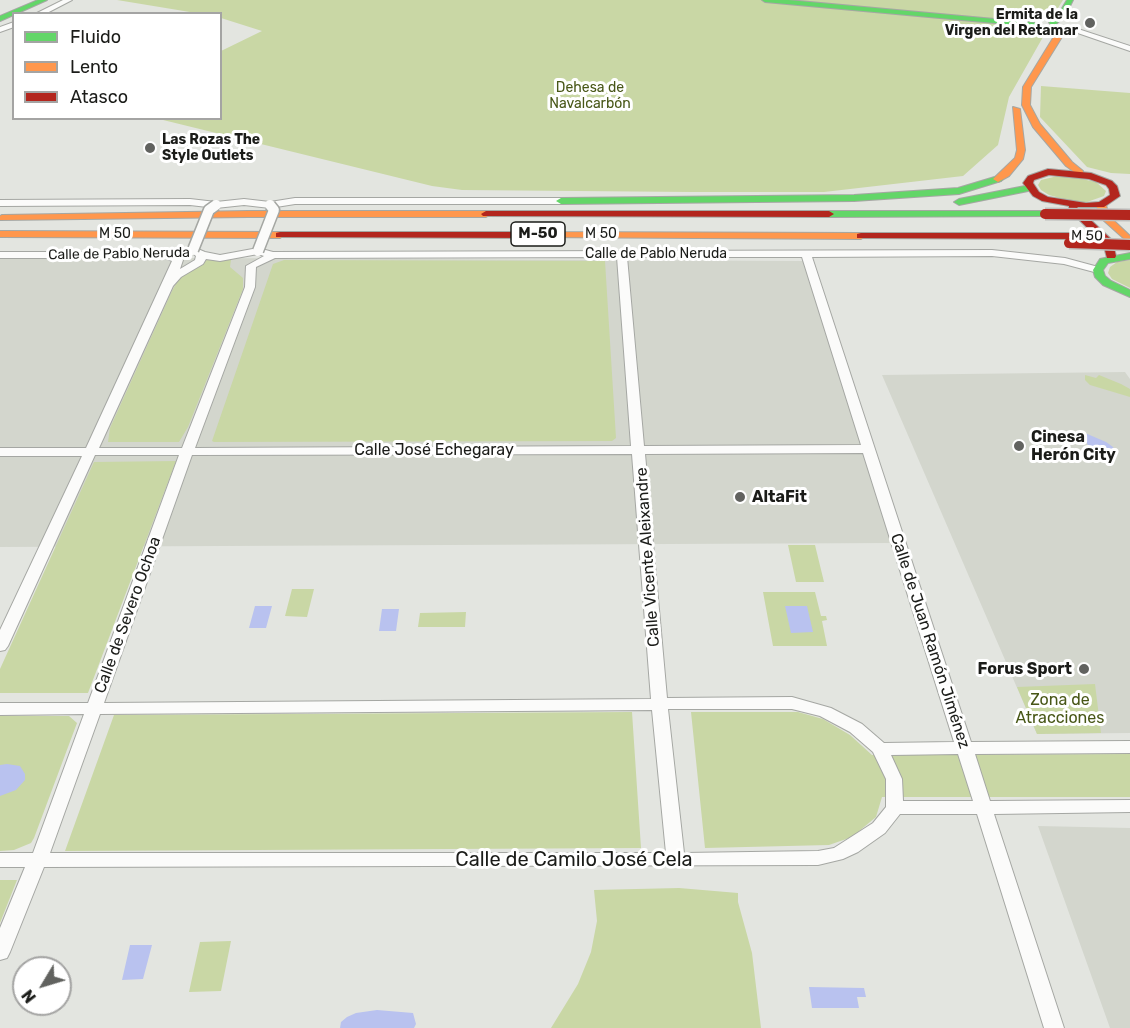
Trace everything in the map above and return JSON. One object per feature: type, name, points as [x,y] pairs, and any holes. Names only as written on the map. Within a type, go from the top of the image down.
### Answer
[{"type":"main road","points":[[0,8],[19,0]]},
{"type":"main road","points":[[15,12],[44,0]]},
{"type":"main road","points":[[765,0],[1058,28]]},
{"type":"main road","points":[[1070,0],[1027,87],[1026,105],[1036,125],[1069,164],[1080,173]]},
{"type":"main road","points":[[561,201],[854,198],[959,191],[994,181],[1006,174],[1019,159],[1021,150],[1016,109],[1018,87],[1048,39],[1078,0]]},
{"type":"main road","points":[[1016,109],[1060,163],[1060,172]]},
{"type":"main road","points":[[1114,188],[1115,196],[1101,205],[1067,204],[1046,199],[1030,188],[1028,183],[1031,178],[1048,172],[1080,173],[1101,179],[1114,188],[1130,192]]},
{"type":"main road","points":[[601,214],[909,207],[985,198],[1030,188]]},
{"type":"main road","points":[[561,201],[870,203],[1012,192]]},
{"type":"main road","points":[[1067,204],[1085,218],[1108,242],[1111,258]]},
{"type":"main road","points":[[1101,205],[1105,217],[1130,241]]},
{"type":"main road","points":[[0,216],[1130,215]]},
{"type":"main road","name":"M-50","points":[[0,224],[245,221],[1130,225]]},
{"type":"main road","name":"M 50","points":[[0,234],[1072,240]]},
{"type":"main road","points":[[0,244],[136,241],[1130,241]]},
{"type":"main road","points":[[1130,256],[1104,261],[1098,270],[1107,283],[1130,294]]},
{"type":"street","points":[[42,12],[69,0]]},
{"type":"street","points":[[1058,28],[1089,35],[1130,49]]},
{"type":"street","points":[[0,203],[190,202],[216,205],[244,202],[270,205],[295,201],[561,201]]},
{"type":"street","points":[[167,288],[177,275],[199,262],[197,253],[209,210],[216,205]]},
{"type":"street","points":[[258,251],[274,210],[270,205]]},
{"type":"street","name":"Calle de Pablo Neruda","points":[[0,255],[197,253],[220,258],[242,267],[258,251],[273,255],[992,253],[1065,261],[1098,270]]},
{"type":"street","name":"Calle Vicente Aleixandre","points":[[622,254],[640,450],[655,661],[676,860]]},
{"type":"street","name":"Calle de Juan Ramón Jiménez","points":[[806,254],[1054,1028]]},
{"type":"street","points":[[0,645],[167,288],[178,260],[168,255]]},
{"type":"street","name":"Calle de Severo Ochoa","points":[[0,952],[33,868],[39,860],[187,452],[250,287],[242,267],[251,266],[273,255]]},
{"type":"street","name":"Calle José Echegaray","points":[[0,452],[867,449]]},
{"type":"street","points":[[0,709],[661,706],[792,703],[825,712],[856,728],[880,749],[894,779],[895,808],[1130,806]]},
{"type":"street","points":[[880,749],[1130,747]]},
{"type":"street","name":"Calle de Camilo José Cela","points":[[0,860],[818,858],[837,854],[879,828],[895,808]]},
{"type":"shaded area","points":[[0,257],[803,261],[893,543],[0,547]]},
{"type":"shaded area","points":[[1125,372],[1130,379],[1130,733],[1037,734],[882,375]]},
{"type":"shaded area","points":[[1038,826],[1130,828],[1130,1028],[1110,1028]]},
{"type":"green space","name":"Dehesa de Navalcarbón","points":[[117,0],[1063,0],[1053,16],[1031,23],[1031,26],[1043,37],[1009,97],[998,145],[963,176],[824,192],[462,190],[432,186],[163,120],[222,120],[222,51],[262,31],[222,18],[222,12],[190,12]]},
{"type":"green space","points":[[1041,86],[1130,93],[1130,174],[1111,173],[1087,167],[1040,117]]},
{"type":"green space","points":[[1062,175],[1096,182],[1106,191],[1104,196],[1087,202],[1074,202],[1049,195],[1038,185],[1041,180]]},
{"type":"green space","points":[[207,260],[231,260],[230,267],[243,278],[243,289],[188,427],[179,442],[108,442],[110,428],[172,291],[180,277]]},
{"type":"green space","points":[[284,260],[605,261],[616,438],[612,441],[212,441],[273,264]]},
{"type":"green space","points":[[1130,260],[1130,288],[1112,279],[1108,273],[1110,267],[1117,262]]},
{"type":"green space","points":[[1085,375],[1096,378],[1099,375],[1121,384],[1130,389],[1130,397],[1090,385],[1085,380]]},
{"type":"green space","points":[[176,461],[88,693],[0,693],[0,669],[94,462]]},
{"type":"green space","points":[[788,545],[815,545],[824,582],[796,582]]},
{"type":"green space","points":[[292,589],[314,589],[307,617],[285,616]]},
{"type":"green space","points":[[763,592],[815,592],[821,616],[826,616],[827,620],[822,621],[827,646],[773,646]]},
{"type":"green space","points":[[466,612],[465,627],[418,627],[420,613]]},
{"type":"green space","name":"Zona de Atracciones","points":[[1095,684],[1101,733],[1037,734],[1017,687]]},
{"type":"green space","points":[[632,712],[641,848],[65,851],[114,715]]},
{"type":"green space","points":[[691,712],[798,712],[823,719],[850,735],[872,755],[1130,754],[1130,797],[882,797],[876,817],[852,837],[829,845],[705,848]]},
{"type":"green space","points":[[0,716],[69,716],[77,723],[31,843],[14,850],[0,851]]},
{"type":"green space","points":[[0,880],[17,880],[0,923]]},
{"type":"green space","points":[[679,888],[738,893],[738,902],[752,953],[761,1028],[551,1028],[578,984],[591,952],[597,921],[594,890]]},
{"type":"green space","points":[[231,941],[221,991],[189,992],[200,942]]},
{"type":"water","points":[[1085,433],[1106,442],[1113,447],[1116,454],[1106,453],[1088,445],[1081,434]]},
{"type":"water","points":[[255,606],[272,606],[266,628],[249,628]]},
{"type":"water","points":[[785,606],[807,606],[813,632],[791,633]]},
{"type":"water","points":[[382,609],[399,609],[396,631],[379,631]]},
{"type":"water","points":[[0,765],[20,766],[25,774],[25,780],[16,790],[0,796]]},
{"type":"water","points":[[130,945],[152,945],[143,979],[122,980]]},
{"type":"water","points":[[809,987],[864,988],[866,997],[857,997],[859,1008],[812,1008]]},
{"type":"water","points":[[377,1010],[413,1013],[416,1024],[414,1028],[340,1028],[341,1022],[347,1017],[356,1013]]},
{"type":"traffic: fast","points":[[16,12],[44,0]]},
{"type":"traffic: fast","points":[[765,0],[1038,25]]},
{"type":"traffic: fast","points":[[1053,22],[1061,16],[1070,0]]},
{"type":"traffic: fast","points":[[0,19],[12,14]]},
{"type":"traffic: fast","points":[[561,201],[854,198],[959,191],[998,179]]},
{"type":"traffic: fast","points":[[996,194],[1030,188]]},
{"type":"traffic: fast","points":[[959,202],[1012,192]]},
{"type":"traffic: fast","points":[[829,214],[1045,214]]},
{"type":"traffic: fast","points":[[1130,256],[1104,261],[1098,270],[1100,277],[1107,283],[1130,294]]},
{"type":"traffic: slow","points":[[1061,32],[1027,87],[1026,105],[1036,125],[1069,164],[1080,173]]},
{"type":"traffic: slow","points":[[998,179],[1006,174],[1019,159],[1021,150],[1016,109]]},
{"type":"traffic: slow","points":[[1101,205],[1105,217],[1130,241]]},
{"type":"traffic: slow","points":[[2,218],[248,214],[486,214]]},
{"type":"traffic: slow","points":[[0,234],[280,235]]},
{"type":"traffic: slow","points":[[534,235],[861,236]]},
{"type":"traffic: jam","points":[[1048,172],[1091,176],[1109,183],[1114,188],[1115,196],[1101,205],[1086,206],[1045,199],[1036,194],[1028,183],[1031,178],[1048,172]]},
{"type":"traffic: jam","points":[[1072,208],[1108,242],[1111,256]]},
{"type":"traffic: jam","points":[[486,214],[829,214]]},
{"type":"traffic: jam","points":[[1045,214],[1130,215]]},
{"type":"traffic: jam","points":[[280,235],[534,235]]},
{"type":"traffic: jam","points":[[861,236],[1075,236]]},
{"type":"traffic: jam","points":[[1069,243],[1130,245]]},
{"type":"place","name":"Ermita de la Virgen del Retamar","points":[[1090,23]]},
{"type":"place","name":"Las Rozas The Style Outlets","points":[[150,148]]},
{"type":"place","name":"Cinesa Herón City","points":[[1019,446]]},
{"type":"place","name":"AltaFit","points":[[740,497]]},
{"type":"place","name":"Forus Sport","points":[[1084,669]]}]
